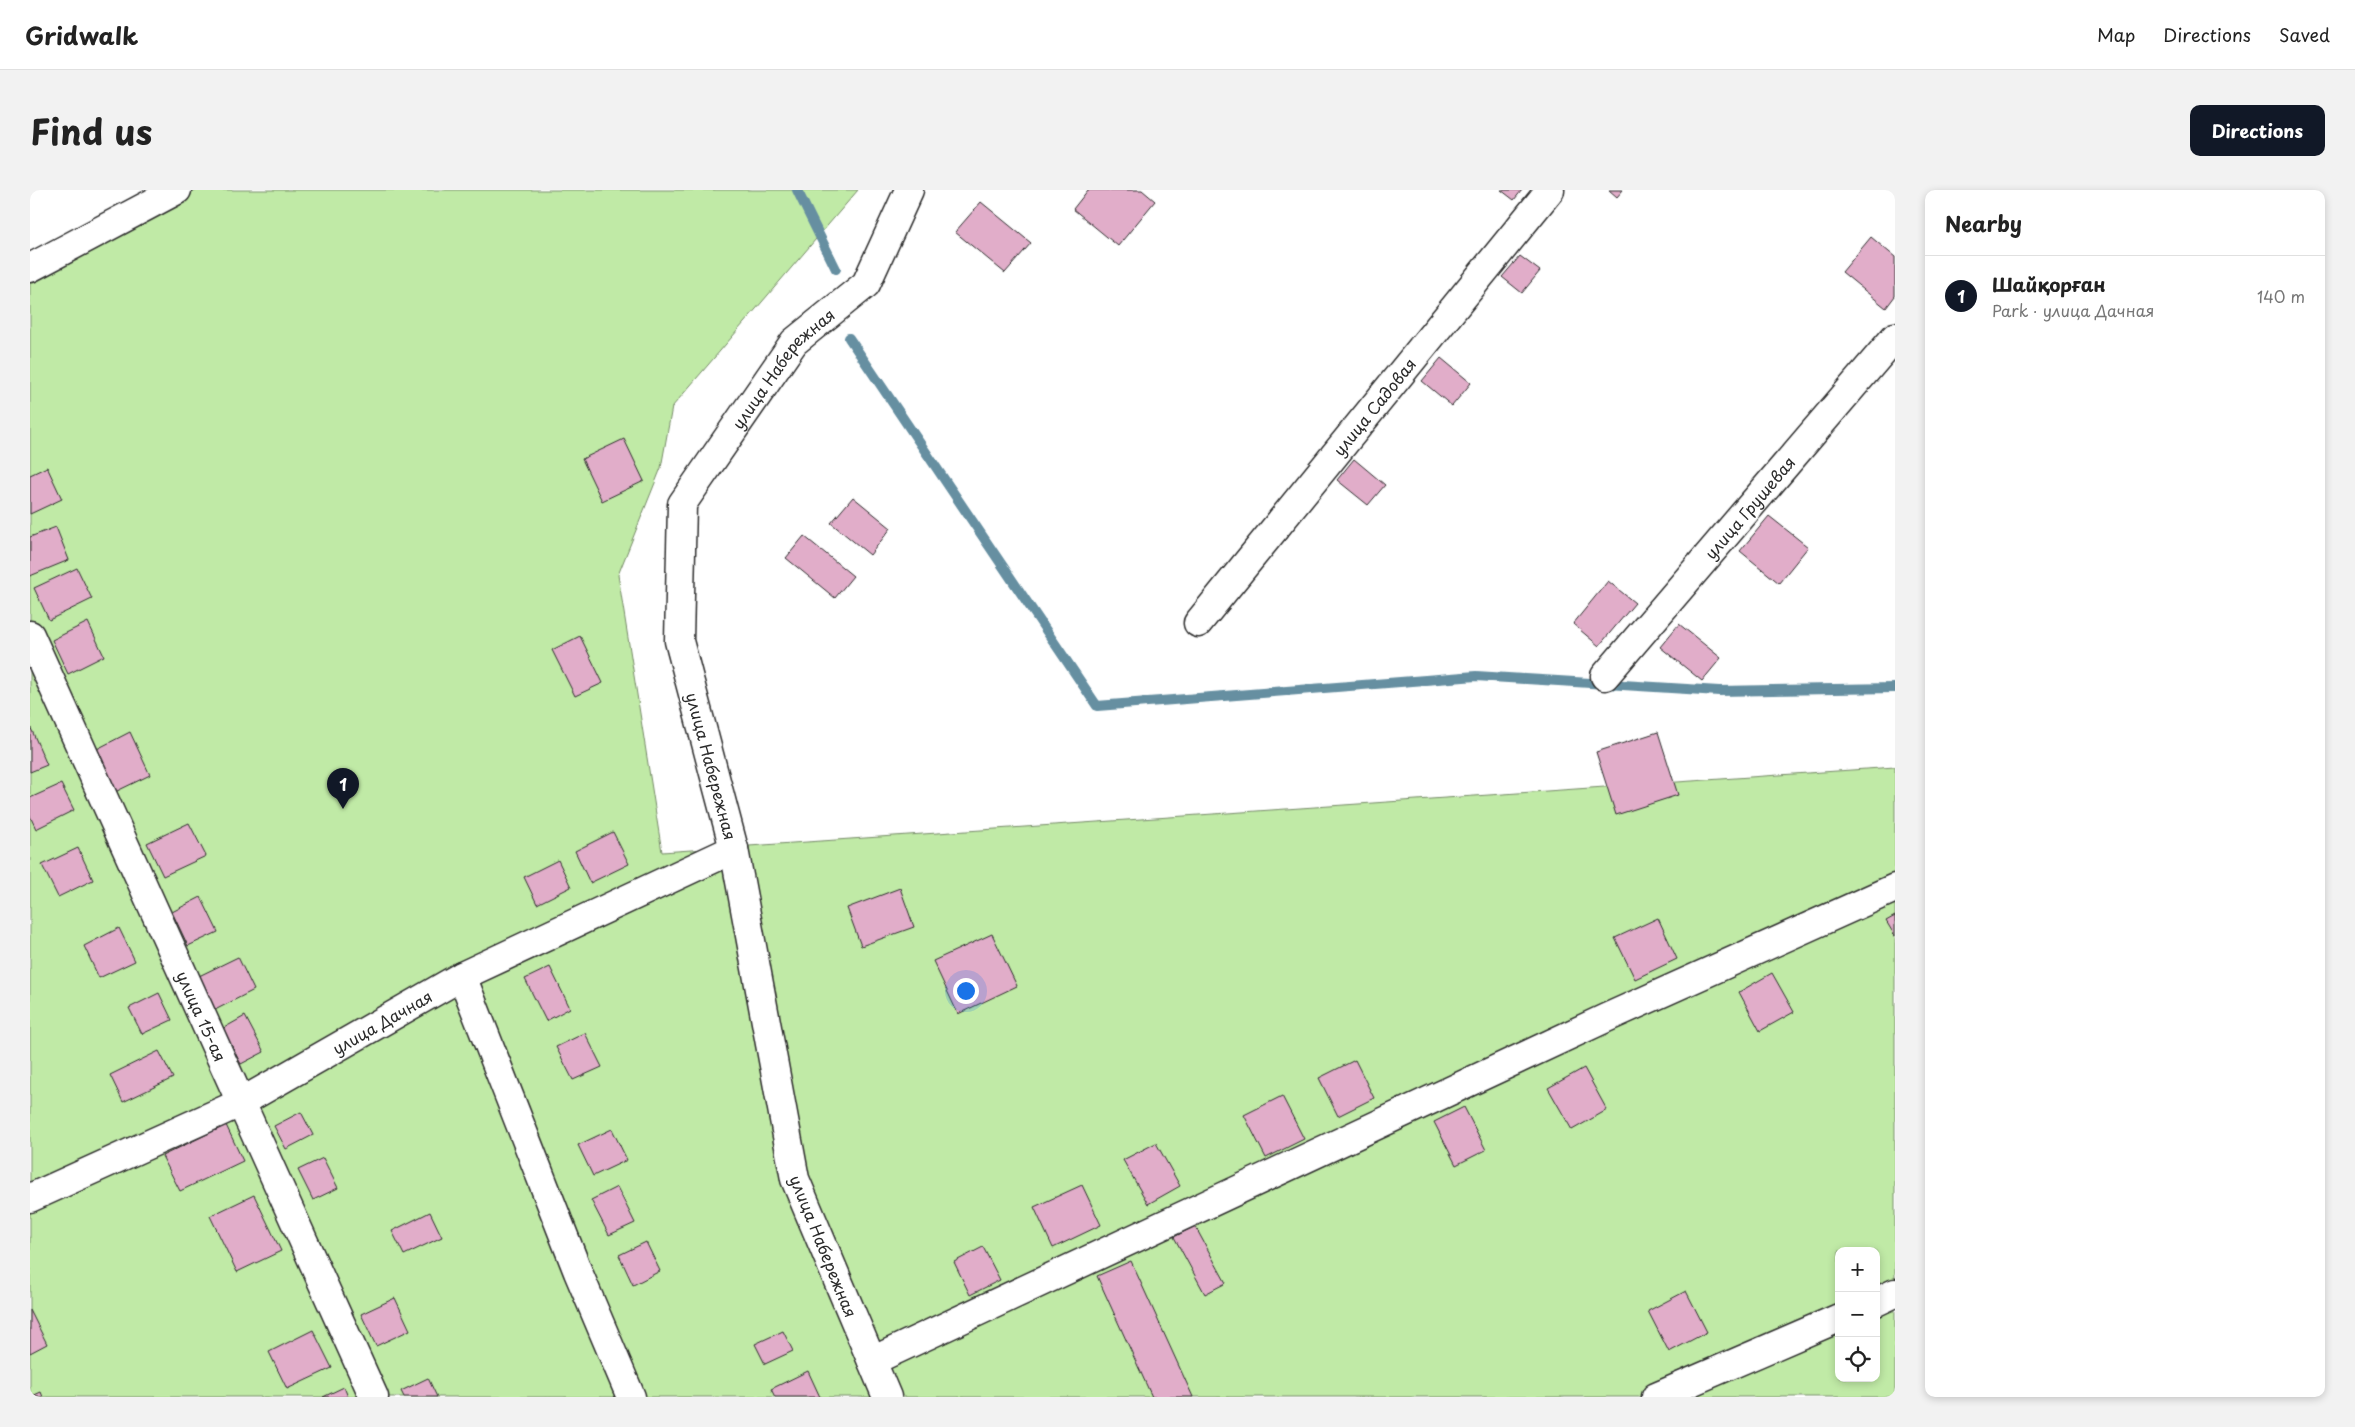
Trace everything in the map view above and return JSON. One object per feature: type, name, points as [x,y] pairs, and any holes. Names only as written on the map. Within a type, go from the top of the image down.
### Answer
[{"type":"street","points":[[30,268],[177,190]]},
{"type":"street","name":"улица Набережная","points":[[887,1397],[795,1179],[734,849],[679,641],[682,504],[794,342],[866,284],[908,190]]},
{"type":"street","name":"улица Садовая","points":[[1198,623],[1550,190]]},
{"type":"street","name":"улица Грушевая","points":[[1605,676],[1895,338]]},
{"type":"street","name":"улица 15-ая","points":[[30,635],[374,1397]]},
{"type":"street","name":"улица Дачная","points":[[30,1198],[240,1103],[462,976],[734,849]]},
{"type":"street","points":[[872,1361],[1606,1018],[1895,888]]},
{"type":"street","points":[[462,976],[578,1272],[631,1397]]},
{"type":"street","points":[[1880,1300],[1895,1294]]},
{"type":"street","points":[[1656,1397],[1835,1320]]},
{"type":"green space","points":[[176,190],[858,190],[672,407],[661,468],[618,575],[662,852],[1895,767],[1895,1397],[30,1397],[30,274]]},
{"type":"building","points":[[1088,190],[1142,190],[1155,201],[1118,246],[1073,209]]},
{"type":"building","points":[[1501,190],[1522,190],[1514,200]]},
{"type":"building","points":[[1609,190],[1623,190],[1617,197]]},
{"type":"building","points":[[981,202],[1031,243],[1005,273],[955,232]]},
{"type":"building","points":[[1871,237],[1895,257],[1895,296],[1886,308],[1842,272]]},
{"type":"building","points":[[1520,256],[1540,271],[1522,293],[1502,277]]},
{"type":"building","points":[[1441,358],[1471,383],[1452,406],[1422,381]]},
{"type":"building","points":[[624,439],[644,481],[602,501],[582,459]]},
{"type":"building","points":[[1354,459],[1385,485],[1368,505],[1337,480]]},
{"type":"building","points":[[47,467],[62,499],[30,514],[30,475]]},
{"type":"building","points":[[853,497],[891,528],[870,555],[831,523]]},
{"type":"building","points":[[1769,516],[1808,547],[1779,583],[1740,551]]},
{"type":"building","points":[[56,527],[69,560],[30,576],[30,537]]},
{"type":"building","points":[[804,536],[853,576],[835,598],[786,558]]},
{"type":"building","points":[[77,568],[92,599],[49,620],[34,588]]},
{"type":"building","points":[[1608,581],[1635,603],[1599,646],[1573,624]]},
{"type":"building","points":[[88,622],[104,656],[68,674],[52,640]]},
{"type":"building","points":[[1679,624],[1721,658],[1702,681],[1660,647]]},
{"type":"building","points":[[580,636],[603,683],[575,696],[552,650]]},
{"type":"building","points":[[30,726],[47,765],[30,772]]},
{"type":"building","points":[[130,732],[150,775],[115,792],[95,750]]},
{"type":"building","points":[[1658,732],[1678,795],[1616,815],[1596,752]]},
{"type":"building","points":[[61,784],[74,810],[36,829],[30,816],[30,798]]},
{"type":"building","points":[[189,823],[206,856],[163,876],[147,843]]},
{"type":"building","points":[[613,832],[629,864],[590,883],[575,851]]},
{"type":"building","points":[[78,848],[93,880],[58,897],[42,865]]},
{"type":"building","points":[[558,860],[571,887],[537,904],[524,877]]},
{"type":"building","points":[[900,888],[914,927],[861,946],[847,908]]},
{"type":"building","points":[[201,897],[218,932],[188,946],[172,912]]},
{"type":"building","points":[[1895,916],[1895,936],[1886,921]]},
{"type":"building","points":[[1658,918],[1677,959],[1635,979],[1615,938]]},
{"type":"building","points":[[119,928],[135,961],[99,978],[84,946]]},
{"type":"building","points":[[992,934],[1017,986],[958,1014],[933,961]]},
{"type":"building","points":[[238,957],[254,990],[215,1010],[199,976]]},
{"type":"building","points":[[550,967],[570,1008],[546,1021],[525,979]]},
{"type":"building","points":[[1772,973],[1794,1012],[1760,1031],[1739,992]]},
{"type":"building","points":[[159,993],[172,1020],[142,1034],[129,1008]]},
{"type":"building","points":[[245,1016],[264,1052],[241,1064],[222,1029]]},
{"type":"building","points":[[585,1033],[602,1067],[573,1080],[556,1047]]},
{"type":"building","points":[[159,1051],[173,1078],[123,1102],[110,1075]]},
{"type":"building","points":[[1355,1060],[1374,1098],[1338,1116],[1319,1078]]},
{"type":"building","points":[[1584,1068],[1607,1110],[1572,1130],[1548,1088]]},
{"type":"building","points":[[1282,1096],[1304,1139],[1266,1158],[1244,1115]]},
{"type":"building","points":[[1464,1107],[1486,1150],[1456,1165],[1434,1122]]},
{"type":"building","points":[[301,1112],[313,1135],[286,1149],[274,1126]]},
{"type":"building","points":[[226,1125],[243,1161],[180,1191],[162,1156]]},
{"type":"building","points":[[612,1129],[627,1160],[593,1176],[578,1145]]},
{"type":"building","points":[[1156,1143],[1180,1186],[1148,1204],[1123,1160]]},
{"type":"building","points":[[323,1158],[338,1188],[313,1200],[298,1170]]},
{"type":"building","points":[[1082,1185],[1101,1225],[1053,1248],[1034,1207]]},
{"type":"building","points":[[617,1187],[635,1223],[609,1235],[591,1200]]},
{"type":"building","points":[[254,1195],[281,1251],[237,1272],[210,1216]]},
{"type":"building","points":[[430,1212],[442,1237],[404,1255],[392,1231]]},
{"type":"building","points":[[1195,1226],[1226,1283],[1205,1294],[1174,1237]]},
{"type":"building","points":[[646,1242],[660,1271],[633,1285],[619,1255]]},
{"type":"building","points":[[983,1247],[1000,1280],[970,1295],[954,1262]]},
{"type":"building","points":[[1131,1261],[1193,1397],[1152,1397],[1097,1276]]},
{"type":"building","points":[[1686,1291],[1707,1332],[1669,1352],[1648,1311]]},
{"type":"building","points":[[395,1298],[410,1330],[376,1346],[361,1314]]},
{"type":"building","points":[[30,1310],[47,1344],[30,1353]]},
{"type":"building","points":[[313,1330],[332,1368],[287,1389],[269,1352]]},
{"type":"building","points":[[783,1331],[793,1351],[765,1364],[755,1344]]},
{"type":"building","points":[[808,1371],[820,1397],[775,1397],[771,1389]]},
{"type":"building","points":[[428,1378],[437,1397],[404,1397],[401,1391]]},
{"type":"building","points":[[344,1387],[348,1397],[323,1397]]},
{"type":"building","points":[[41,1392],[43,1397],[30,1397]]},
{"type":"waterway","points":[[797,190],[836,269]]},
{"type":"waterway","points":[[849,338],[1097,706],[1476,676],[1719,691],[1895,688]]},
{"type":"place","name":"Шайқорған","points":[[343,809]]}]
